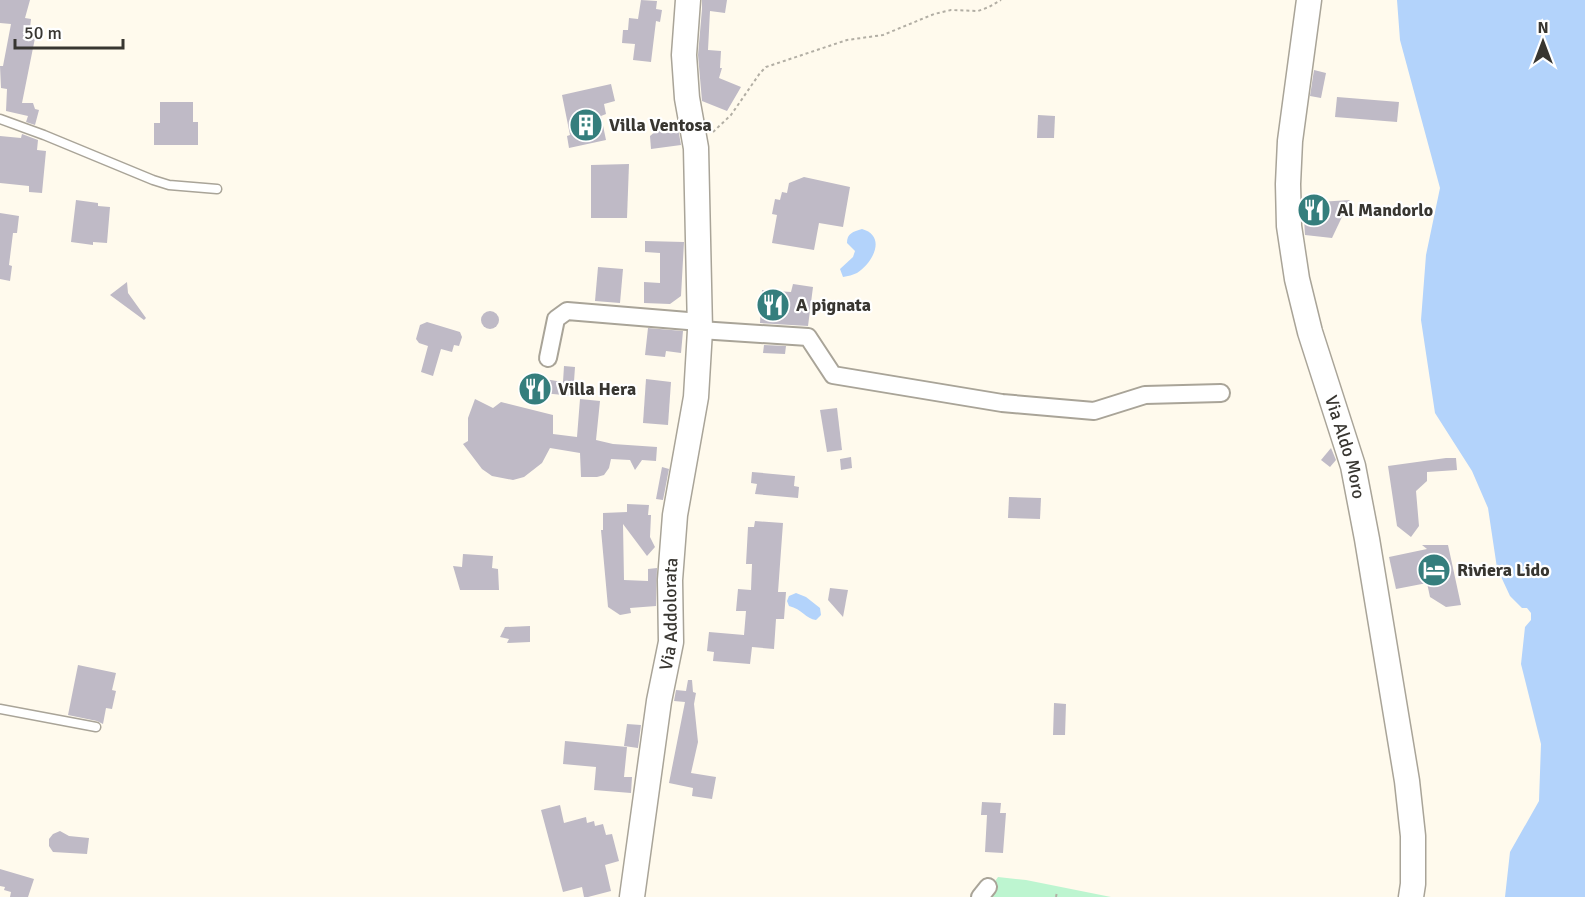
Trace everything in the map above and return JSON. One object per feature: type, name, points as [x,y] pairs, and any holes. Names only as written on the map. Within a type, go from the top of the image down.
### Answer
[{"type":"street","name":"Via Addolorata","points":[[632,897],[658,701],[671,642],[670,579],[675,515],[696,397],[700,326],[696,148],[687,98],[684,55],[688,0]]},
{"type":"street","name":"Via Aldo Moro","points":[[1309,0],[1290,141],[1289,226],[1310,332],[1353,466],[1367,539],[1408,792],[1413,836],[1411,897]]},
{"type":"street","points":[[548,358],[556,319],[567,311],[808,337],[833,375],[1002,404],[1094,411],[1145,395],[1221,393]]},
{"type":"lane","points":[[0,119],[153,180],[169,185],[217,189]]},
{"type":"lane","points":[[0,709],[96,727]]},
{"type":"path","points":[[696,148],[731,115],[766,67],[847,40],[883,35],[934,14],[951,10],[978,11],[989,8],[1001,0]]},
{"type":"path","points":[[1056,897],[1057,892]]},
{"type":"green space","points":[[998,877],[1026,880],[1111,897],[984,897]]},
{"type":"water","points":[[1397,0],[1585,0],[1585,897],[1505,897],[1510,852],[1539,801],[1541,744],[1521,664],[1525,627],[1531,620],[1531,613],[1510,596],[1497,568],[1488,508],[1472,471],[1435,413],[1421,320],[1426,255],[1440,188],[1400,40]]},
{"type":"water","points":[[862,229],[870,232],[874,237],[875,250],[863,269],[843,277],[840,269],[853,257],[855,251],[847,243],[848,237],[853,232]]},
{"type":"water","points":[[796,593],[806,597],[820,608],[821,615],[816,620],[789,606],[787,601],[789,596]]},
{"type":"building","points":[[0,0],[30,0],[25,18],[31,19],[29,37],[35,38],[22,103],[33,103],[35,109],[39,110],[35,125],[26,122],[28,116],[6,111],[7,89],[1,88],[0,66],[3,66],[11,24],[0,23]]},
{"type":"building","points":[[641,0],[657,1],[656,9],[662,10],[660,22],[656,21],[651,62],[633,60],[635,44],[622,43],[623,30],[628,30],[629,18],[638,19]]},
{"type":"building","points":[[702,0],[727,0],[725,13],[710,11],[708,50],[721,51],[720,68],[722,68],[719,78],[741,87],[727,111],[702,101],[698,55]]},
{"type":"building","points":[[1314,70],[1326,73],[1321,98],[1310,96]]},
{"type":"building","name":"Villa Ventosa","points":[[611,84],[615,101],[604,104],[606,114],[601,116],[606,140],[569,148],[567,136],[570,135],[562,95]]},
{"type":"building","points":[[1337,97],[1399,102],[1397,122],[1335,117]]},
{"type":"building","points":[[160,102],[193,102],[193,122],[198,122],[198,145],[154,145],[154,123],[160,123]]},
{"type":"building","points":[[1038,115],[1055,116],[1054,138],[1037,138]]},
{"type":"building","points":[[678,128],[681,145],[651,149],[650,136],[656,131]]},
{"type":"building","points":[[22,134],[38,140],[37,150],[46,151],[42,193],[29,192],[29,186],[0,183],[0,136],[21,138]]},
{"type":"building","points":[[629,164],[627,218],[591,218],[591,165]]},
{"type":"building","points":[[804,177],[850,187],[843,227],[819,223],[814,250],[772,243],[777,215],[772,214],[775,199],[780,200],[782,192],[787,193],[789,183]]},
{"type":"building","points":[[76,200],[110,207],[107,243],[93,242],[93,245],[71,242]]},
{"type":"building","points":[[1350,200],[1332,238],[1305,235],[1303,203]]},
{"type":"building","points":[[0,213],[19,216],[17,233],[13,233],[9,265],[12,266],[10,281],[0,279]]},
{"type":"building","points":[[645,241],[684,242],[681,296],[670,304],[644,303],[644,282],[660,283],[660,253],[645,252]]},
{"type":"building","points":[[598,267],[623,269],[620,303],[595,301]]},
{"type":"building","points":[[127,282],[128,293],[146,318],[144,320],[110,295]]},
{"type":"building","points":[[793,284],[813,287],[808,326],[760,323],[762,290],[791,292]]},
{"type":"building","points":[[490,311],[496,314],[499,320],[496,326],[490,329],[484,326],[481,320],[484,314]]},
{"type":"building","points":[[427,322],[460,332],[462,337],[459,346],[454,345],[452,352],[441,349],[433,376],[421,372],[428,346],[419,343],[416,339],[420,325]]},
{"type":"building","points":[[648,328],[683,331],[681,353],[666,351],[665,357],[645,355]]},
{"type":"building","points":[[764,345],[786,346],[785,354],[763,353]]},
{"type":"building","points":[[564,366],[575,367],[573,396],[523,391],[526,376],[563,382]]},
{"type":"building","points":[[646,379],[671,382],[668,425],[643,423]]},
{"type":"building","points":[[475,399],[493,408],[501,402],[553,415],[553,434],[577,437],[580,399],[600,401],[596,440],[613,444],[657,447],[656,461],[642,460],[635,470],[630,460],[611,459],[604,475],[581,477],[580,453],[550,448],[542,463],[524,477],[513,480],[492,476],[482,469],[463,444],[468,441],[468,418]]},
{"type":"building","points":[[837,408],[842,450],[827,452],[820,410]]},
{"type":"building","points":[[1331,448],[1336,460],[1330,467],[1321,460]]},
{"type":"building","points":[[851,457],[852,468],[841,470],[840,459]]},
{"type":"building","points":[[1456,458],[1457,470],[1427,472],[1427,481],[1416,491],[1419,526],[1411,537],[1397,526],[1388,466]]},
{"type":"building","points":[[662,467],[669,469],[663,500],[656,499]]},
{"type":"building","points":[[752,472],[795,476],[794,486],[799,487],[798,498],[755,494],[757,484],[751,483]]},
{"type":"building","points":[[1009,497],[1041,498],[1040,519],[1008,518]]},
{"type":"building","points":[[627,504],[649,505],[650,537],[655,547],[647,556],[623,524],[624,580],[648,581],[648,569],[657,568],[656,606],[630,608],[631,613],[620,615],[608,607],[601,530],[603,530],[603,513],[627,512]]},
{"type":"building","points":[[755,521],[783,523],[778,592],[786,592],[784,619],[776,619],[774,649],[752,647],[750,664],[713,661],[714,652],[707,651],[709,632],[744,635],[746,611],[736,611],[738,589],[751,590],[752,564],[746,564],[748,527],[754,527]]},
{"type":"building","points":[[1422,545],[1448,545],[1461,605],[1446,607],[1430,597],[1427,583],[1396,589],[1389,557],[1427,549]]},
{"type":"building","points":[[463,554],[493,556],[492,568],[498,569],[499,590],[460,590],[453,566],[462,567]]},
{"type":"building","points":[[830,588],[848,590],[843,617],[828,600]]},
{"type":"building","points":[[530,626],[530,642],[507,643],[509,639],[500,637],[505,627]]},
{"type":"building","points":[[78,665],[116,673],[112,690],[116,691],[112,709],[106,708],[103,724],[68,715]]},
{"type":"building","points":[[688,680],[692,680],[693,692],[696,693],[694,704],[698,742],[691,773],[716,777],[712,799],[692,796],[693,788],[669,783],[685,702],[674,701],[676,690],[686,691]]},
{"type":"building","points":[[1054,703],[1066,704],[1065,735],[1053,735]]},
{"type":"building","points":[[627,724],[641,725],[638,748],[624,746]]},
{"type":"building","points":[[565,741],[627,747],[624,777],[632,777],[631,793],[594,790],[596,767],[563,764]]},
{"type":"building","points":[[982,802],[1001,803],[1000,813],[1006,813],[1003,853],[985,852],[987,815],[981,815]]},
{"type":"building","points":[[560,805],[564,823],[586,817],[587,823],[594,821],[595,826],[603,824],[606,835],[612,834],[619,861],[605,865],[611,891],[588,897],[584,897],[582,887],[563,892],[541,810]]},
{"type":"building","points":[[60,831],[69,836],[89,838],[87,854],[53,852],[49,846],[49,839]]},
{"type":"building","points":[[0,869],[34,879],[28,897],[10,897],[11,892],[0,886]]},
{"type":"place","name":"Villa Ventosa","points":[[586,125]]},
{"type":"place","name":"Al Mandorlo","points":[[1314,210]]},
{"type":"place","name":"A pignata","points":[[773,305]]},
{"type":"place","name":"Villa Hera","points":[[535,389]]},
{"type":"place","name":"Riviera Lido","points":[[1434,570]]}]
